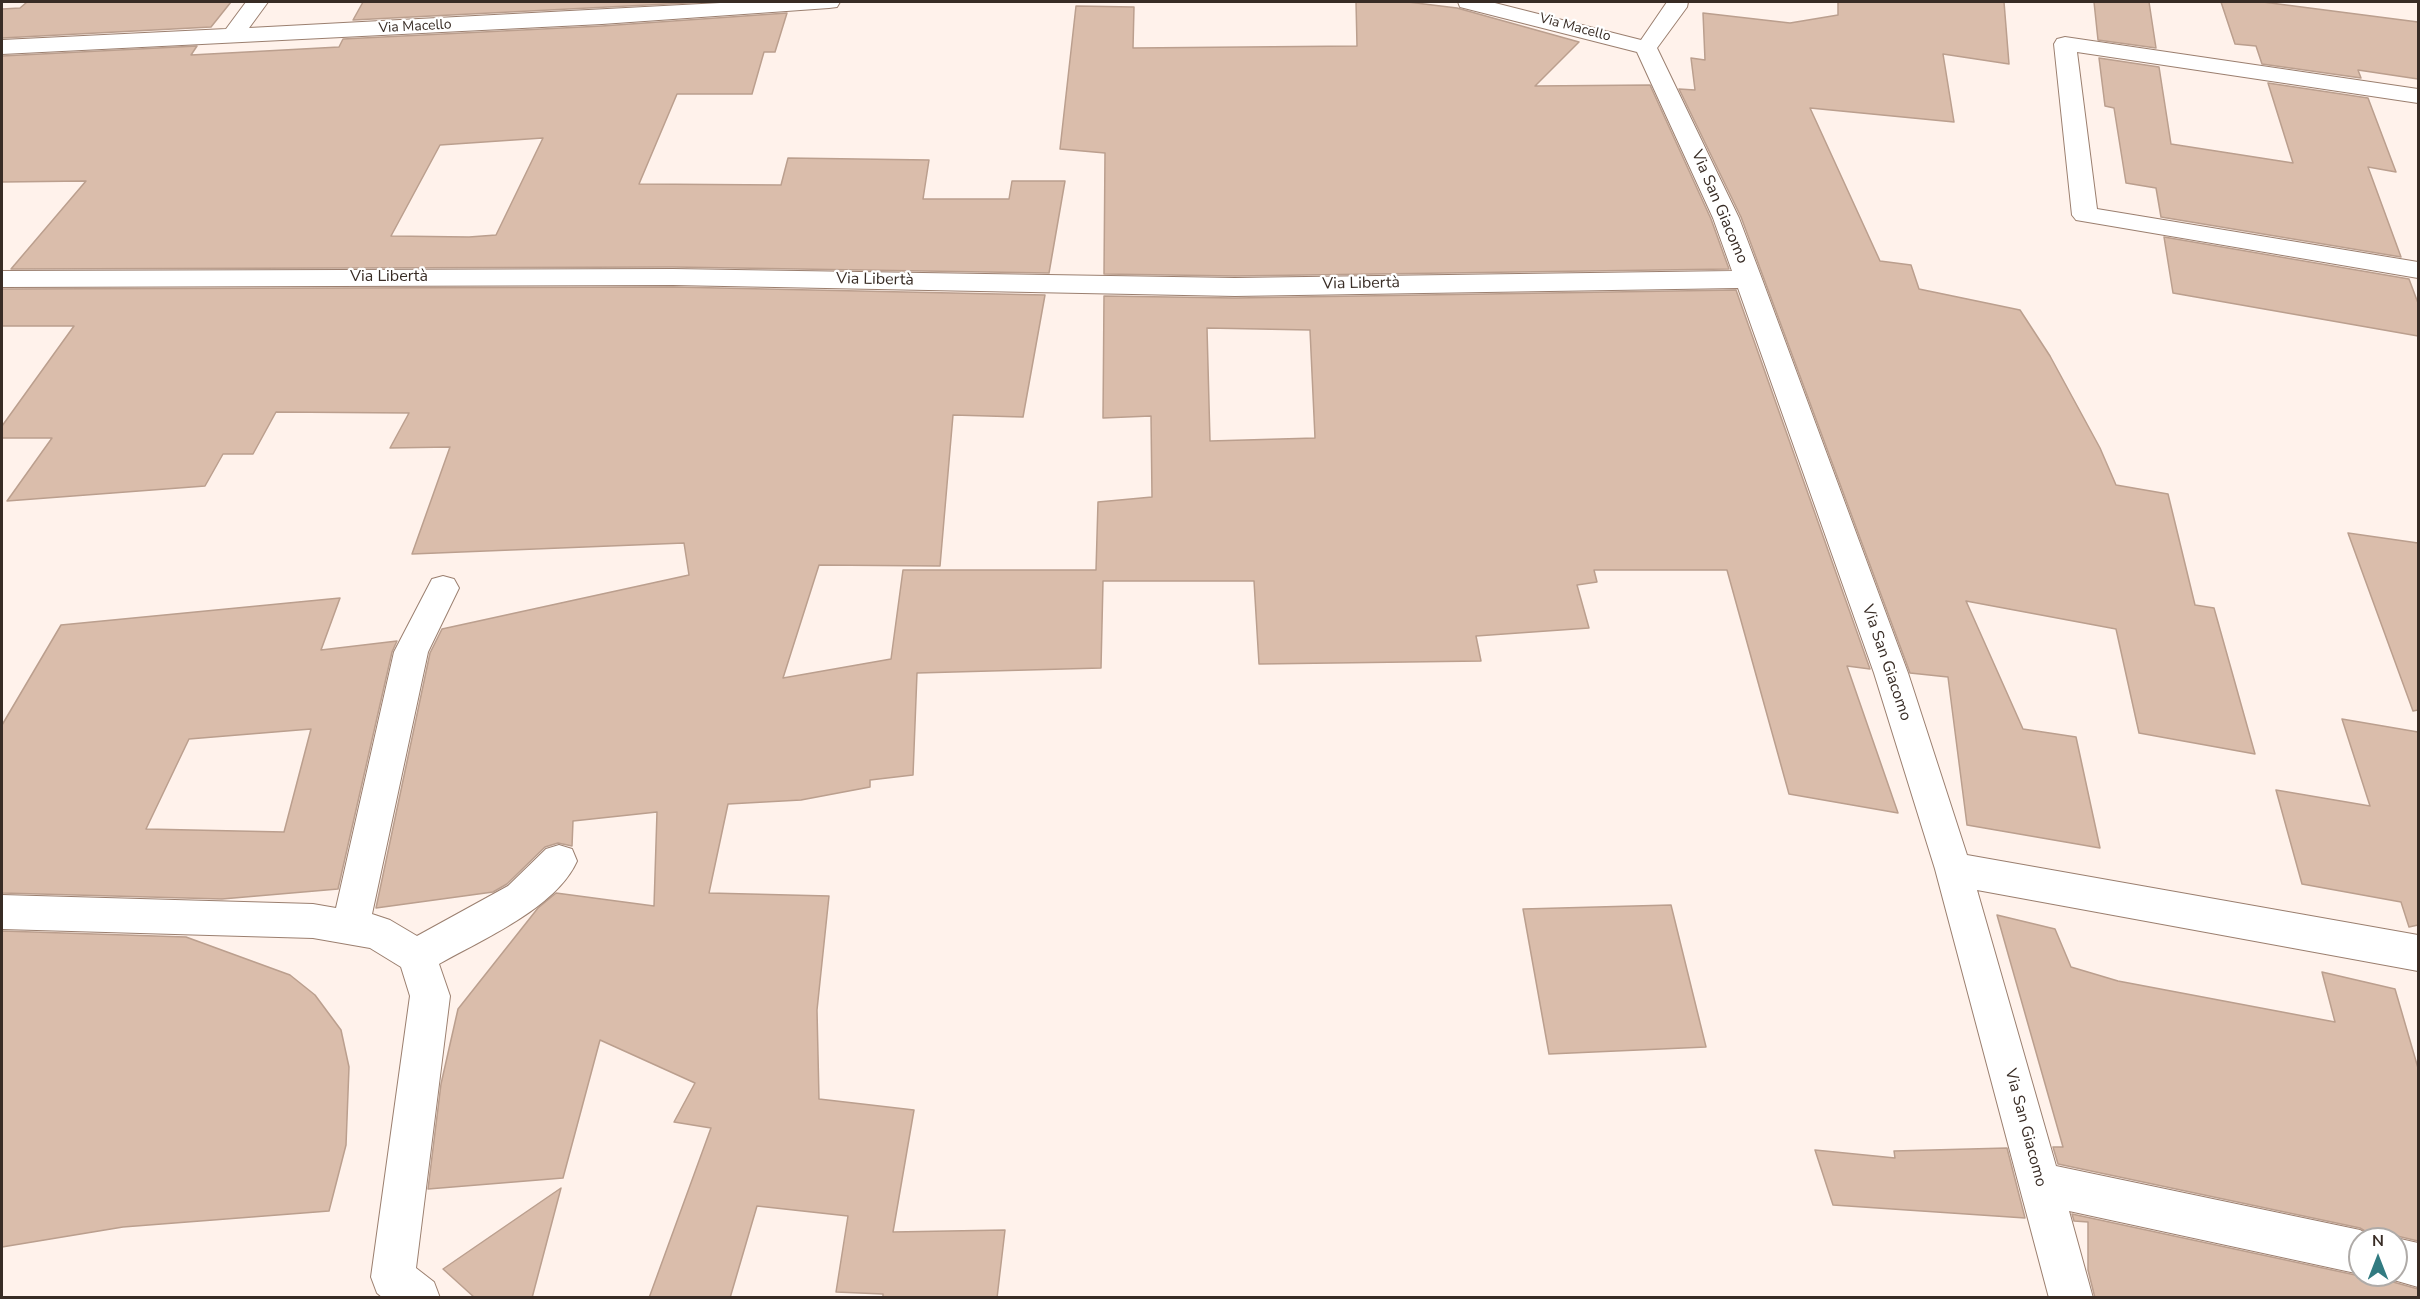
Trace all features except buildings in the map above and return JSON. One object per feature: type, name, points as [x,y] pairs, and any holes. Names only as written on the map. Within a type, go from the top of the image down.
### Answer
[{"type":"street","points":[[232,36],[257,2]]},
{"type":"street","name":"Via Macello","points":[[2,46],[602,17],[829,2]]},
{"type":"street","name":"Via Macello","points":[[1468,2],[1646,48]]},
{"type":"street","points":[[1646,48],[1676,8],[1677,2]]},
{"type":"street","points":[[2418,96],[2065,44],[2085,215],[2418,270]]},
{"type":"street","name":"Via San Giacomo","points":[[1646,48],[1726,218],[1891,673],[1953,869],[2071,1298]]},
{"type":"street","name":"Via Libertà","points":[[2,279],[674,277],[1235,287],[1749,279]]},
{"type":"street","points":[[351,926],[411,652],[443,588]]},
{"type":"street","points":[[417,956],[521,898],[559,861]]},
{"type":"street","points":[[1953,869],[2418,953]]},
{"type":"street","points":[[2,912],[313,921],[377,932],[417,956],[430,996],[393,1277],[418,1298]]},
{"type":"street","points":[[2040,1184],[2348,1249]]}]
